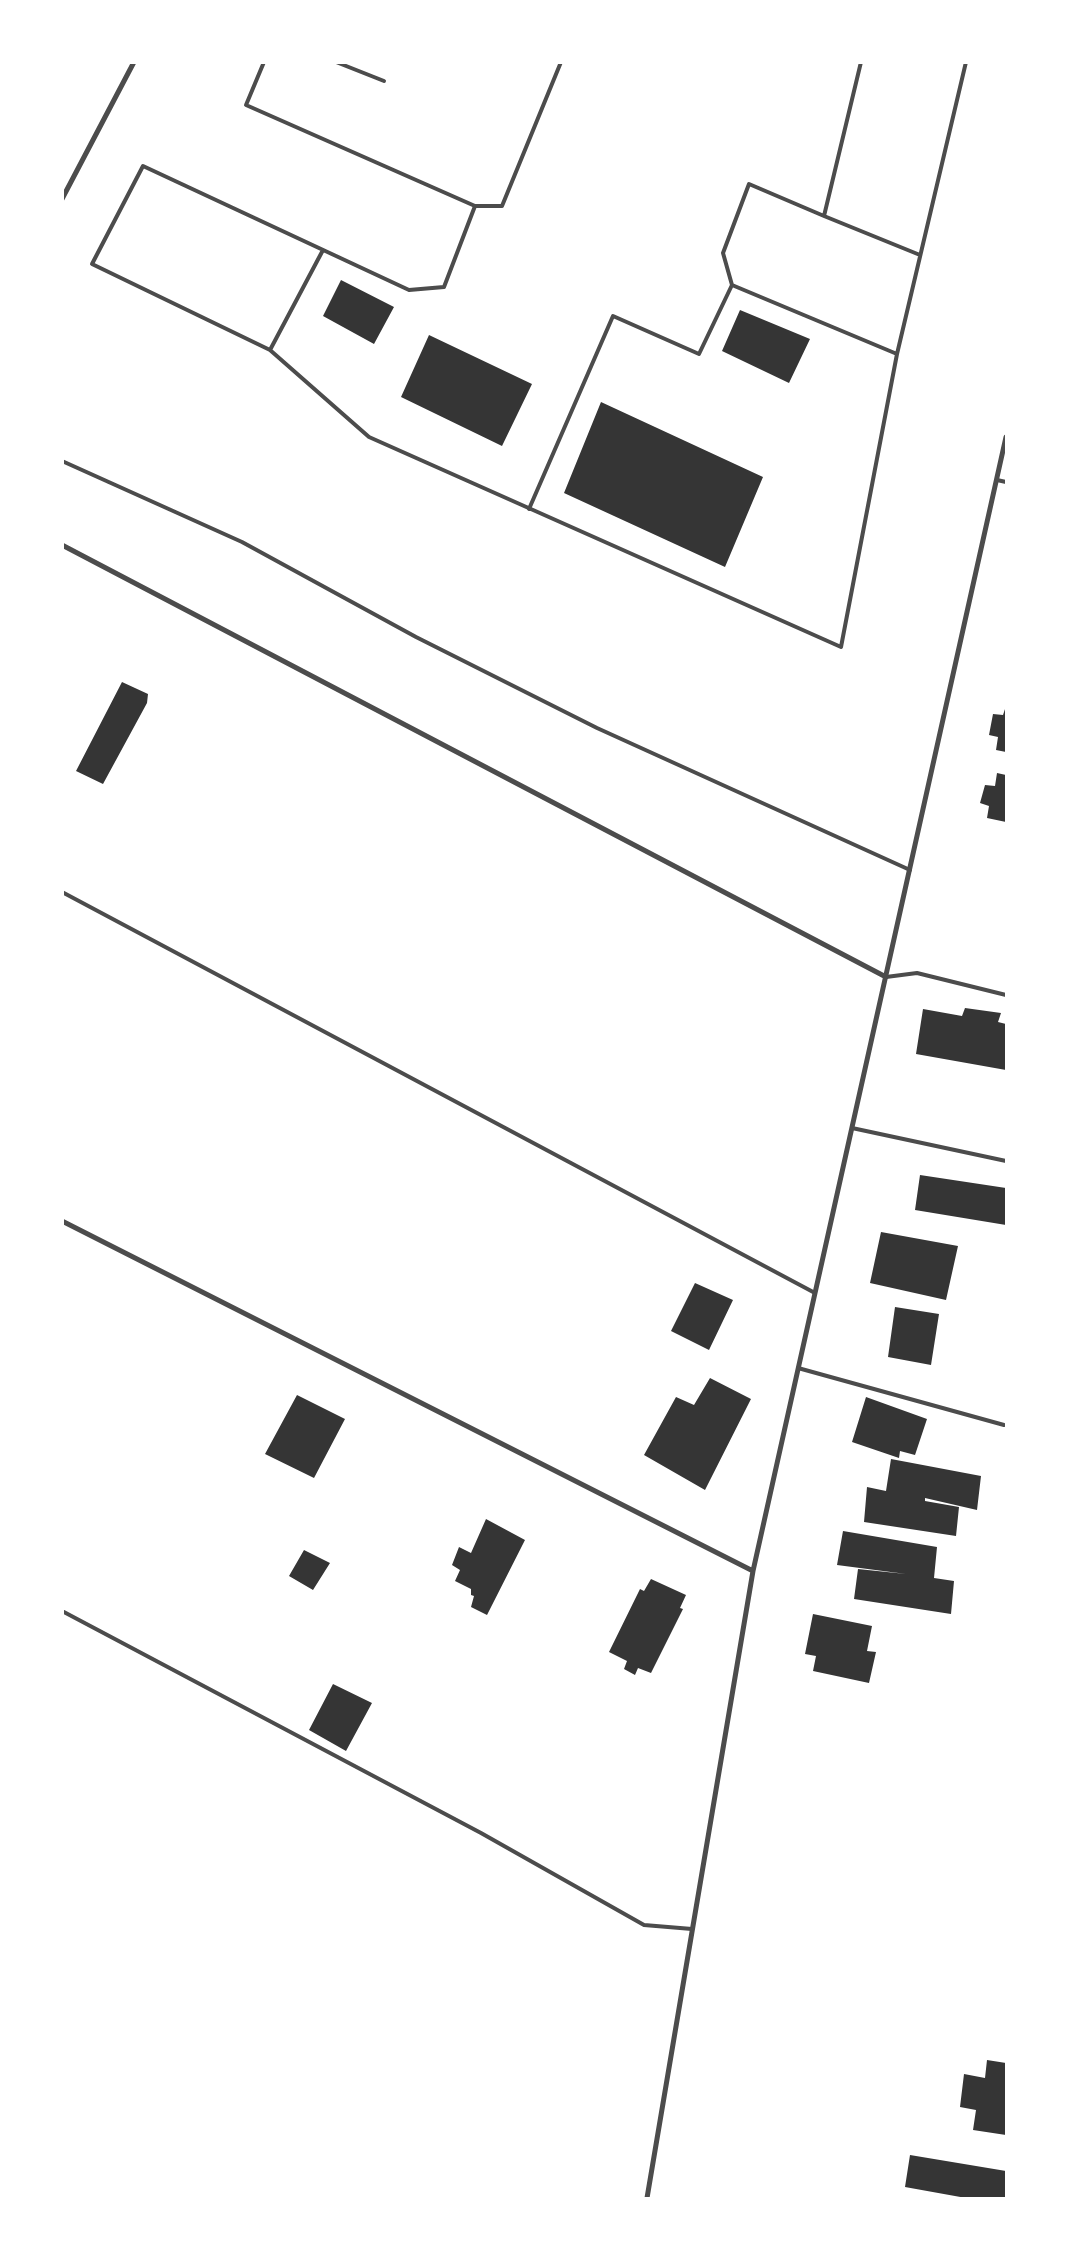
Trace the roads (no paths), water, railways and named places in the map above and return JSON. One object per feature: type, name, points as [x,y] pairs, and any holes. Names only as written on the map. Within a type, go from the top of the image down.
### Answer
[{"type":"street","points":[[62,199],[134,62]]},
{"type":"street","points":[[647,2198],[753,1571],[1006,437]]},
{"type":"street","points":[[62,545],[886,977]]},
{"type":"street","points":[[62,1221],[753,1571]]},
{"type":"lane","points":[[264,62],[246,105],[475,206],[502,206],[561,62]]},
{"type":"lane","points":[[336,62],[384,81]]},
{"type":"lane","points":[[824,216],[861,62]]},
{"type":"lane","points":[[475,206],[444,287],[409,290],[142,166],[92,264],[270,350],[369,437],[841,647],[897,354],[966,62]]},
{"type":"lane","points":[[529,508],[613,316],[699,354],[732,285],[723,253],[749,184],[920,255]]},
{"type":"lane","points":[[270,350],[323,250]]},
{"type":"lane","points":[[732,285],[897,354]]},
{"type":"lane","points":[[62,461],[242,542],[416,637],[597,728],[910,870]]},
{"type":"lane","points":[[997,480],[1006,482]]},
{"type":"lane","points":[[62,892],[815,1293]]},
{"type":"lane","points":[[886,977],[917,973],[1006,995]]},
{"type":"lane","points":[[852,1128],[1006,1161]]},
{"type":"lane","points":[[798,1368],[1004,1425]]},
{"type":"lane","points":[[62,1612],[481,1833],[644,1925],[692,1929]]}]
